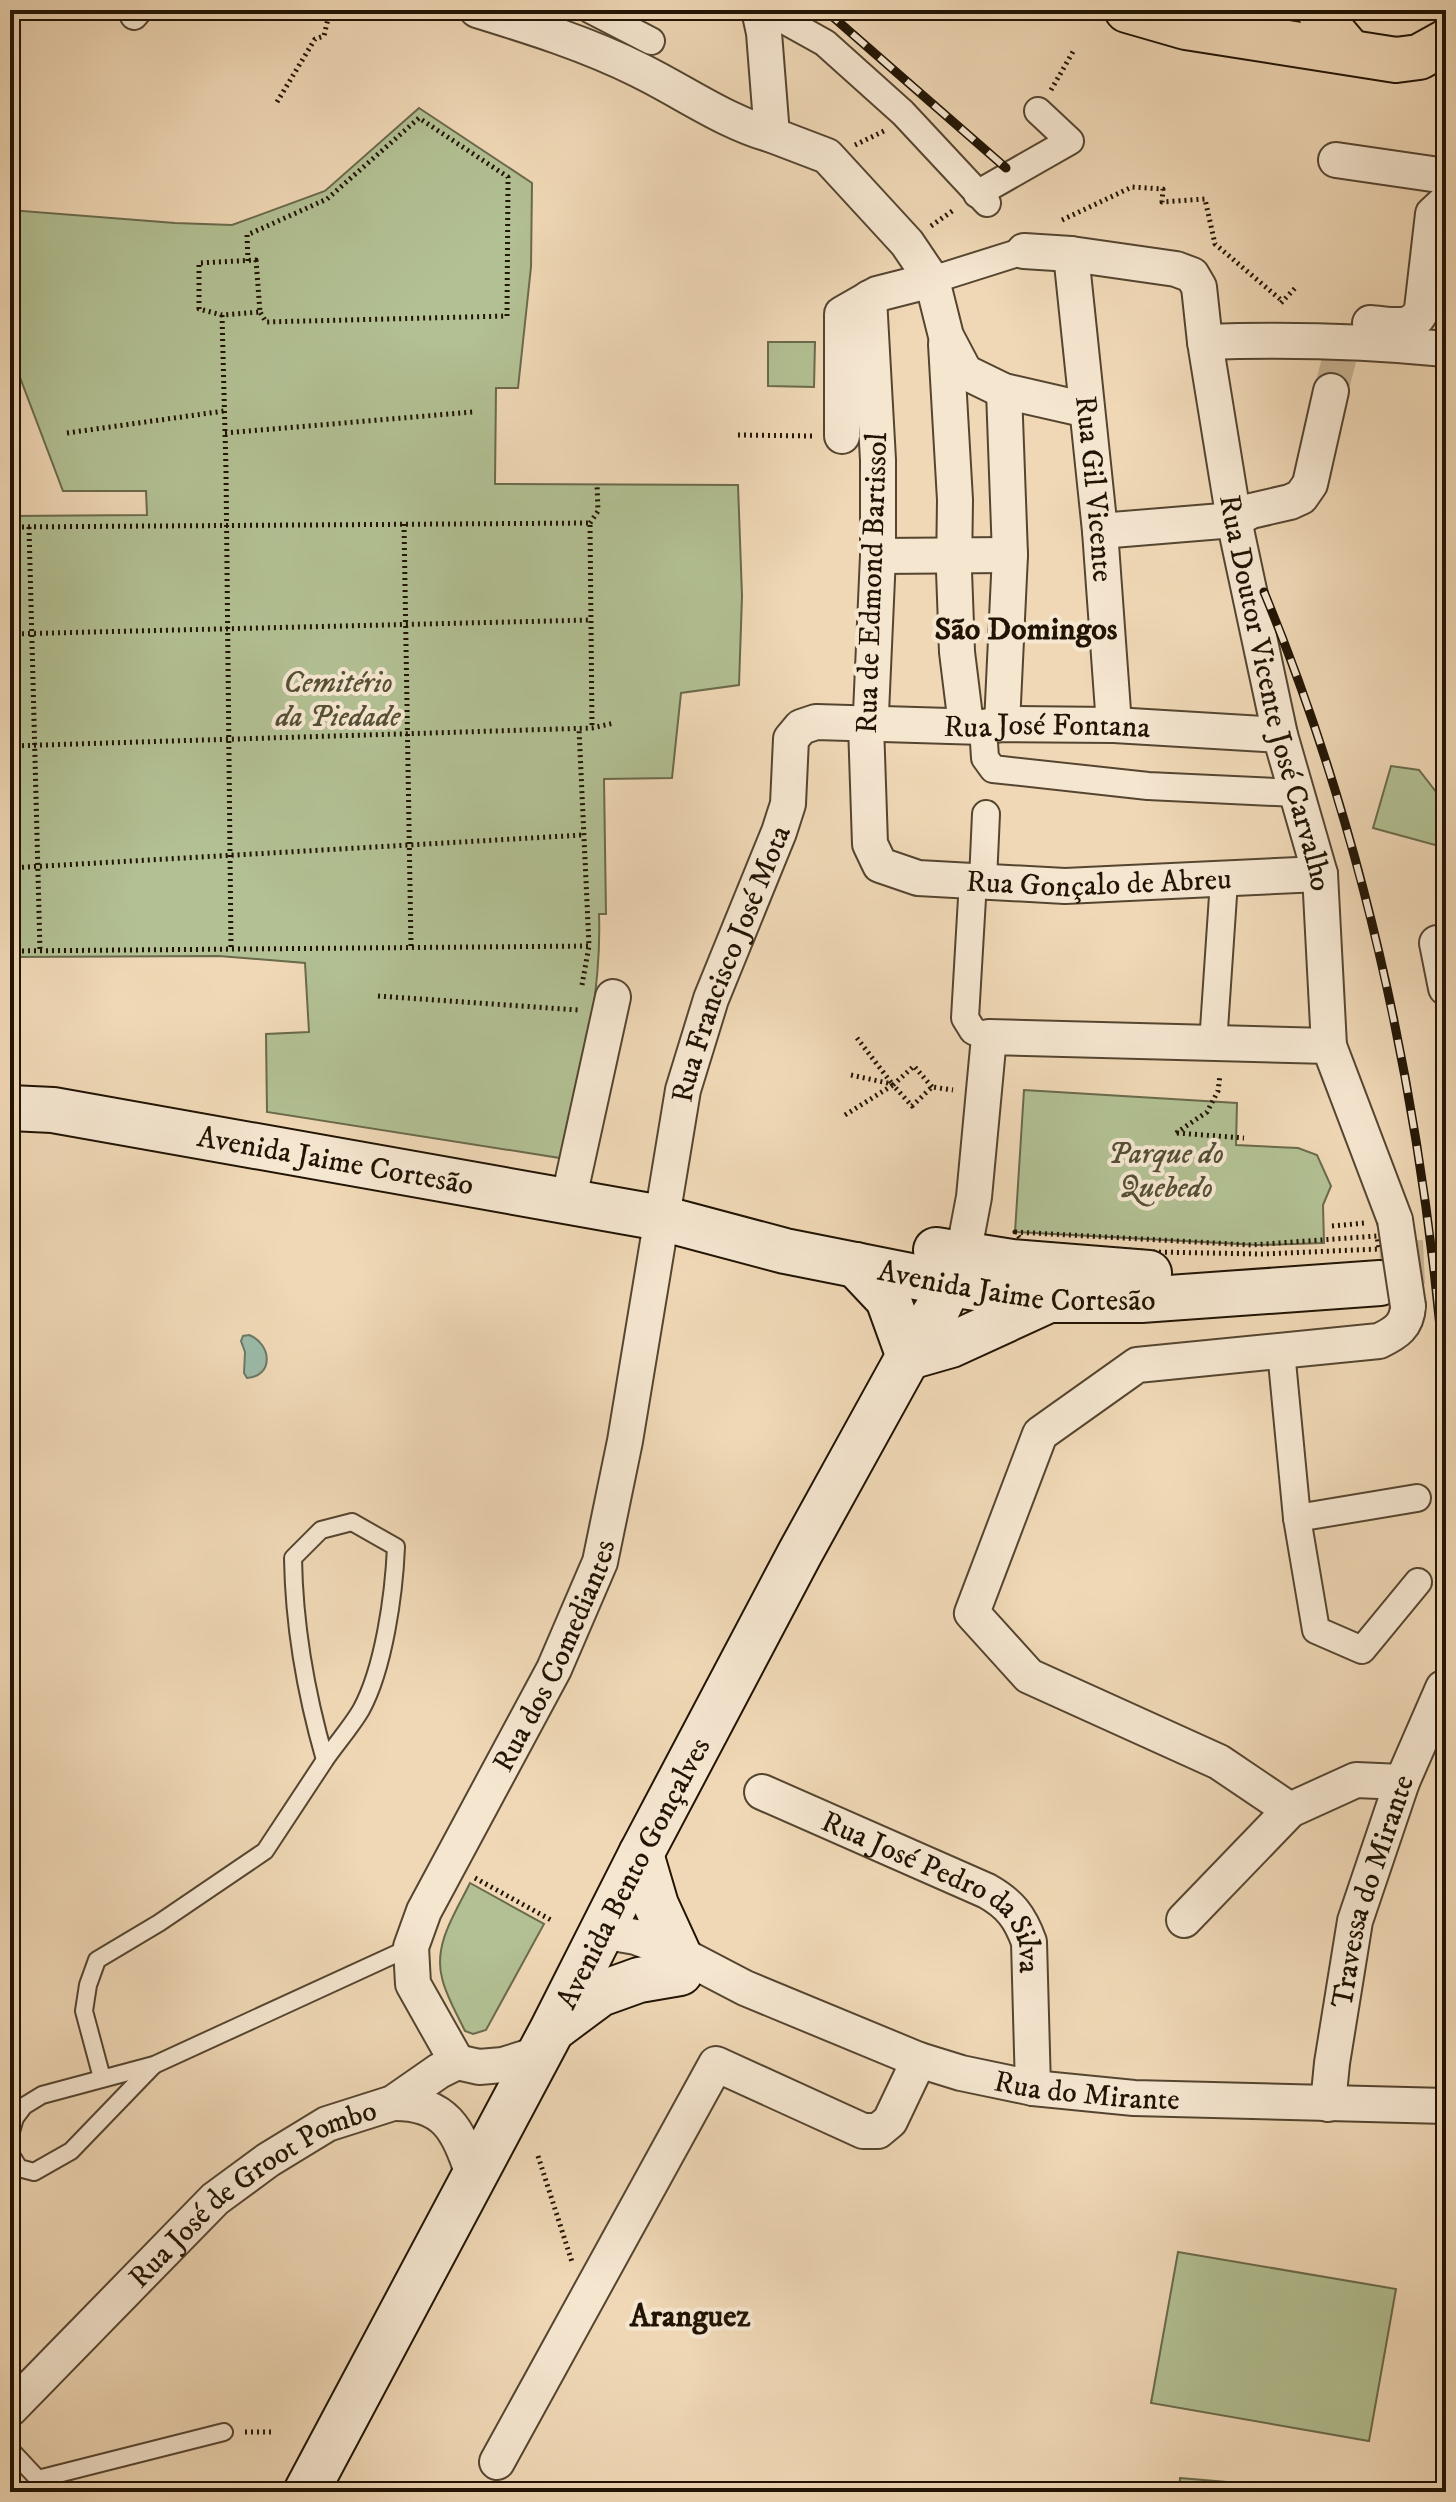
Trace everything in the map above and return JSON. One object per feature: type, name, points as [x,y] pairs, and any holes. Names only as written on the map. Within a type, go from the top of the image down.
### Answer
[{"type":"main road","points":[[1127,10],[1201,19],[1396,60],[1437,52]]},
{"type":"main road","points":[[1319,10],[1349,51]]},
{"type":"main road","name":"Avenida Jaime Cortesão","points":[[10,1108],[53,1110],[661,1218],[785,1251],[856,1265],[957,1269],[1012,1262],[1134,1273],[1199,1273],[1389,1284]]},
{"type":"main road","name":"Avenida Jaime Cortesão","points":[[661,1218],[794,1223],[957,1269],[1049,1300],[1141,1300],[1389,1284]]},
{"type":"main road","points":[[856,1265],[888,1299],[909,1357],[951,1345],[1049,1300]]},
{"type":"main road","name":"Avenida Bento Gonçalves","points":[[306,2492],[800,1553],[957,1269]]},
{"type":"main road","points":[[545,2042],[600,1994],[679,1963],[656,1905],[641,1854]]},
{"type":"street","points":[[477,10],[557,34],[639,70],[740,126],[827,156],[907,243],[932,280],[946,336],[955,500],[957,652],[984,726]]},
{"type":"street","points":[[591,10],[651,41]]},
{"type":"street","points":[[759,10],[764,33],[772,135]]},
{"type":"street","points":[[766,10],[825,43],[903,113],[982,199],[1070,141],[1038,111]]},
{"type":"street","points":[[1336,160],[1446,176]]},
{"type":"street","points":[[1357,332],[1367,323],[1409,325],[1418,320],[1422,309],[1433,214],[1446,202]]},
{"type":"street","points":[[828,436],[842,314],[877,294],[1029,252],[1071,254]]},
{"type":"street","name":"Rua Doutor Vicente José Carvalho","points":[[1071,254],[1176,269],[1192,275],[1199,287],[1234,520],[1280,735],[1320,874],[1329,1046],[1387,1220],[1389,1284]]},
{"type":"street","name":"Rua Gil Vicente","points":[[1071,254],[1100,531],[1114,725]]},
{"type":"street","name":"Rua de Edmond Bartissol","points":[[869,298],[878,460],[878,556],[871,713],[866,725],[870,844],[880,865]]},
{"type":"street","points":[[946,336],[965,372],[1004,391],[1087,410]]},
{"type":"street","points":[[1205,342],[1279,339],[1446,349]]},
{"type":"street","points":[[1004,391],[1010,555],[984,726],[985,758],[993,769],[1148,786],[1296,793]]},
{"type":"street","points":[[1100,531],[1234,520],[1251,511],[1301,497],[1310,484],[1331,391]]},
{"type":"street","points":[[878,556],[954,553],[1010,555]]},
{"type":"street","name":"Rua José Fontana","points":[[816,722],[866,725],[1114,725],[1280,735]]},
{"type":"street","name":"Rua Francisco José Mota","points":[[661,1218],[683,1090],[711,999],[788,804],[791,739],[801,727],[816,722]]},
{"type":"street","points":[[986,814],[965,1018],[973,1031],[989,1037],[1329,1046]]},
{"type":"street","name":"Rua Gonçalo de Abreu","points":[[880,865],[918,878],[1065,886],[1224,881],[1320,874]]},
{"type":"street","points":[[1213,1044],[1224,881]]},
{"type":"street","points":[[1446,945],[1437,943],[1446,988]]},
{"type":"street","points":[[568,1202],[613,997]]},
{"type":"street","points":[[957,1269],[974,1197],[989,1037]]},
{"type":"street","name":"Rua dos Comediantes","points":[[457,2062],[413,1984],[411,1947],[424,1911],[554,1669],[600,1562],[625,1441],[661,1218]]},
{"type":"street","points":[[1290,1810],[1219,1762],[1029,1676],[972,1613],[1040,1434],[1137,1365],[1379,1341],[1402,1327],[1408,1317],[1389,1284]]},
{"type":"street","points":[[1281,1351],[1297,1518],[1316,1630],[1362,1650],[1418,1582]]},
{"type":"street","points":[[1297,1518],[1417,1498]]},
{"type":"street","name":"Travessa do Mirante","points":[[1328,2104],[1355,1921],[1402,1782],[1443,1688]]},
{"type":"street","points":[[1184,1920],[1290,1810],[1356,1780],[1402,1782]]},
{"type":"street","name":"Rua José Pedro da Silva","points":[[762,1792],[1005,1901],[1021,1920],[1029,1942],[1033,2088]]},
{"type":"street","name":"Rua do Mirante","points":[[601,1931],[636,1937],[679,1963],[919,2060],[961,2073],[1033,2088],[1134,2098],[1446,2106]]},
{"type":"street","points":[[457,2062],[479,2067],[503,2065],[545,2042]]},
{"type":"street","points":[[497,2462],[716,2064],[863,2131],[878,2131],[890,2121],[919,2060]]},
{"type":"street","name":"Rua José de Groot Pombo","points":[[10,2409],[215,2199],[268,2160],[327,2124],[393,2103],[457,2062]]},
{"type":"street","points":[[393,2103],[415,2102],[430,2107],[451,2124],[464,2146],[473,2175]]},
{"type":"lane","points":[[102,2078],[84,2011],[88,1985],[97,1960],[159,1923],[265,1851],[362,1709],[378,1662],[394,1594],[396,1547],[352,1522],[321,1530],[293,1558],[294,1608],[312,1714],[325,1760]]},
{"type":"lane","points":[[10,2135],[15,2118],[24,2106],[42,2095],[154,2065],[411,1947]]},
{"type":"lane","points":[[10,2146],[11,2155],[19,2168],[34,2172],[50,2163],[71,2151],[154,2065]]},
{"type":"lane","points":[[10,2449],[38,2479],[224,2432]]},
{"type":"path","points":[[277,102],[315,39],[324,36],[330,10]]},
{"type":"path","points":[[1038,111],[1074,50]]},
{"type":"path","points":[[827,156],[881,134],[903,113]]},
{"type":"path","points":[[248,261],[247,235],[327,199],[419,118],[508,177],[507,316],[266,322],[260,312],[256,260],[248,261],[199,263],[199,309],[222,315],[260,312]]},
{"type":"path","points":[[1029,252],[1033,234],[1132,187],[1163,189],[1162,202],[1205,199],[1215,244],[1281,300]]},
{"type":"path","points":[[907,243],[982,199]]},
{"type":"path","points":[[222,315],[231,949]]},
{"type":"path","points":[[67,433],[224,411]]},
{"type":"path","points":[[225,433],[473,412]]},
{"type":"path","points":[[738,435],[828,436]]},
{"type":"path","points":[[592,728],[590,523],[598,511],[597,484]]},
{"type":"path","points":[[10,527],[590,523]]},
{"type":"path","points":[[404,524],[411,948]]},
{"type":"path","points":[[29,527],[40,951]]},
{"type":"path","points":[[10,634],[591,620]]},
{"type":"path","points":[[10,746],[579,729],[614,723]]},
{"type":"path","points":[[378,996],[578,1010],[589,946],[579,729]]},
{"type":"path","points":[[10,868],[583,835]]},
{"type":"path","points":[[10,951],[589,946]]},
{"type":"path","points":[[857,1038],[912,1106],[932,1087]]},
{"type":"path","points":[[845,1115],[893,1085],[914,1066],[932,1087],[949,1089]]},
{"type":"path","points":[[1229,1074],[1218,1075],[1218,1091],[1207,1112],[1176,1133],[1244,1138]]},
{"type":"path","points":[[851,1075],[893,1085]]},
{"type":"path","points":[[1332,1226],[1387,1220]]},
{"type":"path","points":[[1015,1232],[1251,1245],[1377,1236],[1379,1249],[1261,1254],[1153,1252],[1023,1242],[1015,1232]]},
{"type":"path","points":[[467,1874],[551,1920]]},
{"type":"path","points":[[538,2156],[574,2268]]},
{"type":"path","points":[[224,2432],[275,2432]]},
{"type":"green space","name":"Cemitério da Piedade","points":[[419,108],[532,183],[531,267],[518,388],[496,388],[495,484],[738,485],[742,596],[739,685],[681,693],[672,778],[604,779],[606,914],[599,914],[594,1007],[560,1158],[267,1112],[266,1034],[309,1032],[305,963],[219,956],[10,957],[10,516],[147,515],[146,491],[63,491],[10,351],[10,210],[232,225],[325,191]]},
{"type":"green space","points":[[768,342],[815,342],[814,387],[768,386]]},
{"type":"green space","points":[[1391,766],[1419,770],[1437,793],[1446,797],[1446,848],[1373,828]]},
{"type":"green space","name":"Parque do Quebedo","points":[[1024,1090],[1237,1103],[1236,1145],[1298,1148],[1317,1155],[1331,1186],[1323,1205],[1324,1243],[1258,1245],[1015,1232]]},
{"type":"green space","points":[[470,1883],[544,1924],[486,2030],[473,2034],[465,2031],[452,2005],[440,1965],[447,1929]]},
{"type":"green space","points":[[1178,2252],[1396,2289],[1369,2441],[1151,2403]]},
{"type":"green space","points":[[1180,2478],[1346,2492],[1179,2492]]},
{"type":"shaded area","points":[[249,1335],[262,1345],[267,1359],[262,1372],[247,1378],[241,1341],[243,1336]]},
{"type":"tunnel","points":[[1331,391],[1340,356],[1357,332]]},
{"type":"tunnel","points":[[1380,1264],[1446,1261]]},
{"type":"railway","points":[[825,10],[1006,168]]},
{"type":"railway","points":[[1264,592],[1334,786],[1386,986],[1407,1088],[1423,1190],[1446,1395]]},
{"type":"district","name":"São Domingos","points":[[1026,628]]},
{"type":"district","name":"Aranguez","points":[[690,2315]]}]
